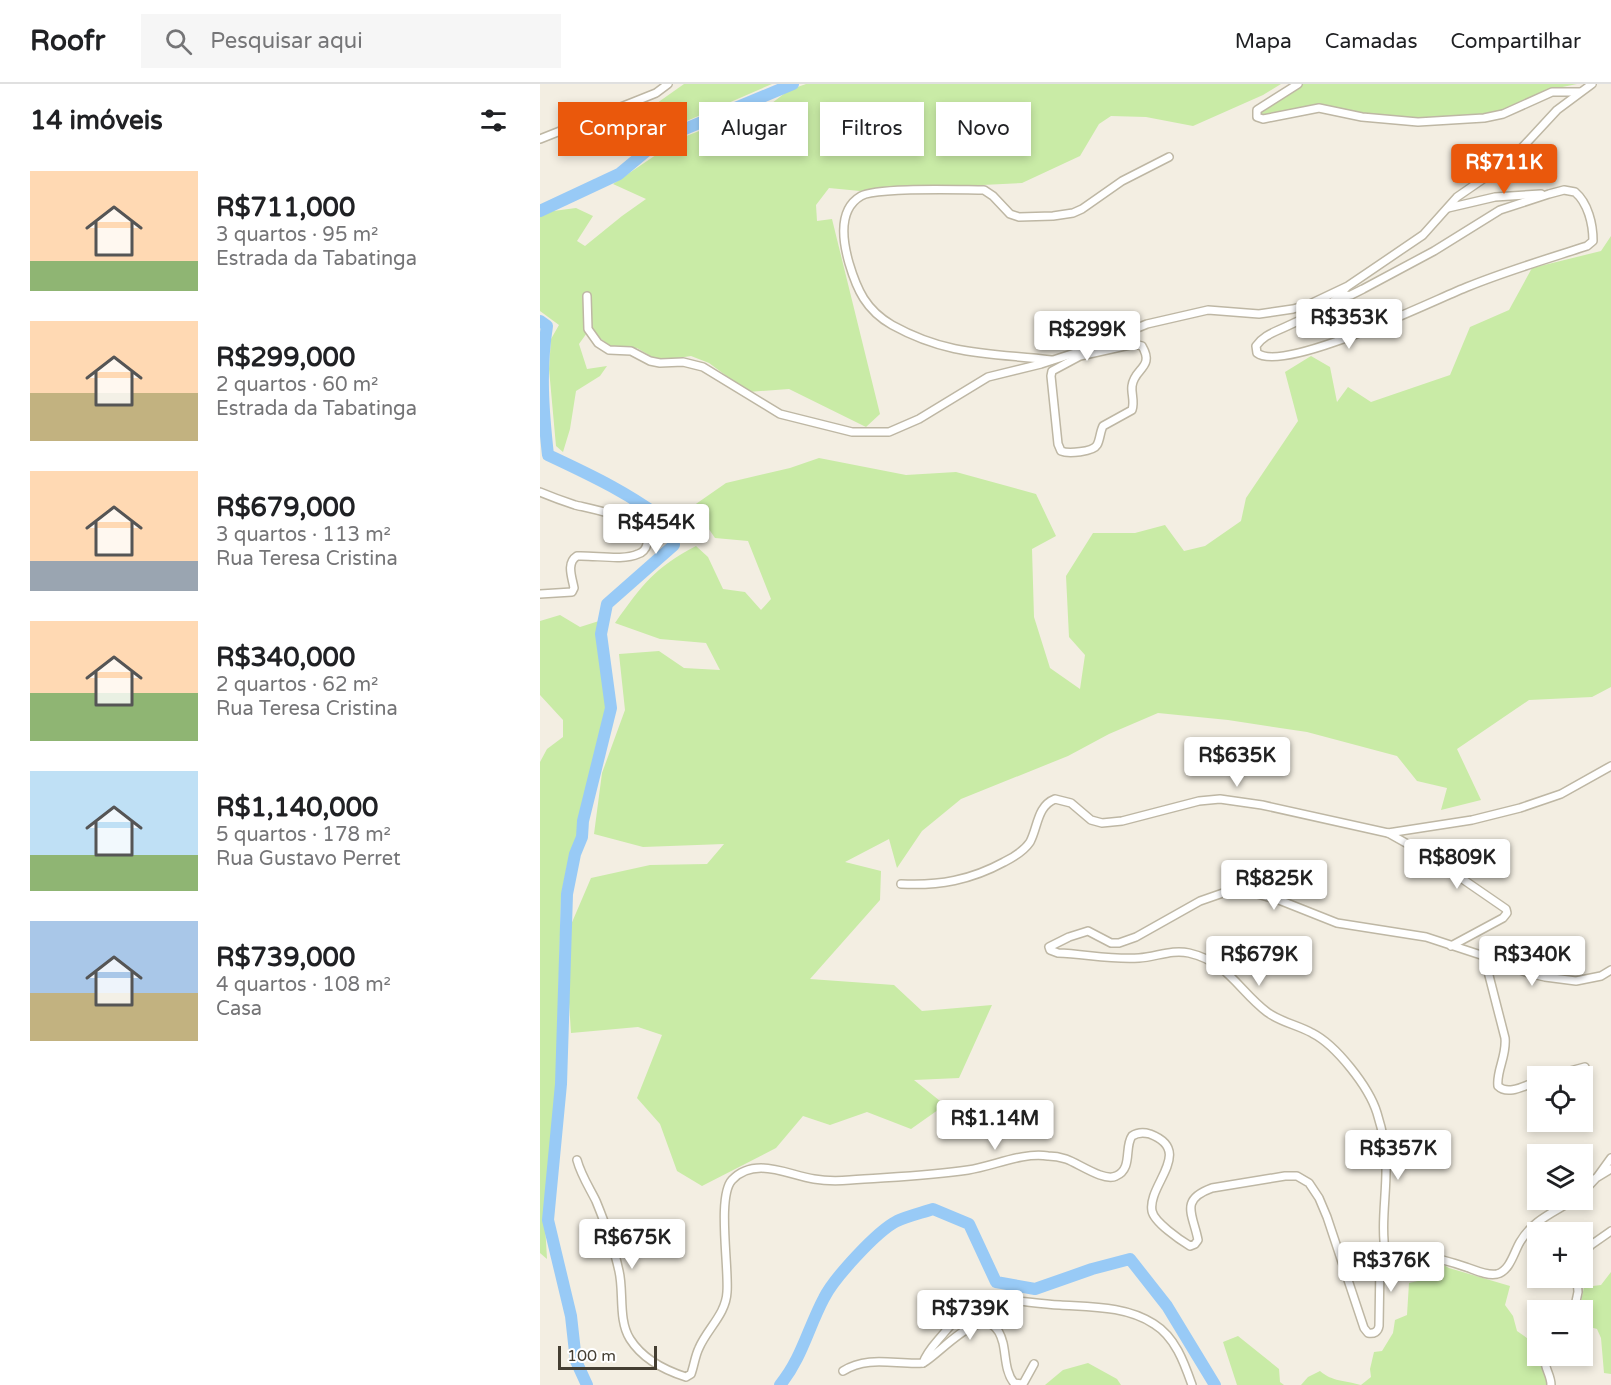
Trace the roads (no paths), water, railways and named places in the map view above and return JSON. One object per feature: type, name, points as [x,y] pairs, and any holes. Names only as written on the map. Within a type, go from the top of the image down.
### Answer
[{"type":"street","points":[[540,139],[656,93],[668,84]]},
{"type":"street","points":[[1298,84],[1262,105],[1257,110],[1257,117],[1263,118],[1319,108],[1362,117],[1418,122],[1484,118],[1503,114],[1552,92],[1580,92]]},
{"type":"street","points":[[587,296],[588,329],[591,336],[606,348],[632,351],[655,362],[683,362],[703,367],[780,414],[852,432],[889,432],[905,426],[988,377],[1079,354],[1137,344],[1144,349],[1147,361],[1133,381],[1132,410],[1103,426],[1095,448],[1066,453],[1061,451],[1058,444],[1051,374],[1054,370],[1079,354],[1146,324],[1208,310],[1259,314],[1293,309],[1310,304],[1348,286],[1423,235],[1457,197],[1502,166],[1557,110],[1592,84]]},
{"type":"street","points":[[1053,360],[984,355],[947,348],[911,334],[877,315],[858,292],[843,242],[843,230],[850,207],[860,196],[868,193],[984,190],[1010,214],[1019,217],[1053,216],[1082,209],[1122,181],[1169,158]]},
{"type":"street","points":[[1340,297],[1363,290],[1434,251],[1500,210],[1550,194],[1569,190],[1575,192],[1581,198],[1591,224],[1592,243],[1466,287],[1335,342],[1292,354],[1262,357],[1257,353],[1256,346],[1264,337],[1323,309],[1340,297],[1348,286]]},
{"type":"street","points":[[1446,208],[1495,197],[1550,194]]},
{"type":"street","points":[[540,492],[561,501],[629,520],[641,528],[647,535],[648,541],[644,550],[630,557],[577,556],[570,564],[574,588],[572,592],[540,594]]},
{"type":"street","points":[[1388,833],[1472,820],[1520,808],[1561,794],[1611,766]]},
{"type":"street","points":[[901,884],[945,883],[987,872],[1024,849],[1032,838],[1041,811],[1045,805],[1055,800],[1071,803],[1091,820],[1102,823],[1122,821],[1199,801],[1220,799],[1262,805],[1388,833],[1429,856],[1506,909],[1507,913],[1503,918],[1451,946]]},
{"type":"street","points":[[1386,1257],[1382,1236],[1386,1160],[1379,1120],[1363,1086],[1328,1044],[1316,1034],[1267,1012],[1222,968],[1186,952],[1141,958],[1114,958],[1058,953],[1048,947],[1085,931],[1111,943],[1119,943],[1136,937],[1180,910],[1200,901],[1222,893],[1241,892],[1261,893],[1345,925],[1426,937],[1528,973],[1563,981],[1591,979],[1611,970]]},
{"type":"street","points":[[1484,956],[1505,1038],[1506,1048],[1498,1086],[1502,1091],[1508,1091],[1527,1084]]},
{"type":"street","points":[[577,1160],[580,1173],[598,1206],[616,1258],[628,1336],[648,1359],[686,1377],[691,1374],[705,1336],[721,1313],[727,1294],[725,1199],[732,1180],[749,1169],[788,1171],[812,1179],[848,1180],[969,1170],[1021,1157],[1044,1155],[1064,1158],[1100,1175],[1116,1177],[1125,1168],[1128,1160],[1128,1142],[1132,1136],[1145,1132],[1159,1138],[1166,1145],[1170,1156],[1154,1195],[1152,1211],[1160,1223],[1188,1245],[1194,1245],[1198,1240],[1190,1211],[1191,1202],[1195,1196],[1212,1188],[1285,1176],[1297,1176],[1309,1183],[1319,1198],[1355,1304],[1368,1333],[1375,1332],[1379,1326],[1380,1264],[1386,1257],[1406,1253],[1451,1262],[1487,1274],[1498,1274],[1506,1268],[1520,1242],[1536,1222],[1556,1210]]},
{"type":"street","points":[[1593,1181],[1611,1158]]},
{"type":"street","points":[[1596,1178],[1611,1169]]},
{"type":"street","points":[[1593,1244],[1611,1231]]},
{"type":"street","points":[[923,1363],[933,1346],[966,1310],[986,1302],[1006,1299],[1047,1305],[1120,1310],[1138,1316],[1155,1324],[1173,1342],[1192,1385]]},
{"type":"street","points":[[843,1371],[858,1363],[890,1361],[923,1363],[962,1331],[988,1323],[997,1328],[1001,1336],[1008,1370],[1014,1383],[1023,1384],[1034,1364]]},
{"type":"street","points":[[1545,1366],[1550,1375],[1551,1385]]},
{"type":"waterway","points":[[540,211],[619,174],[661,139],[793,84]]},
{"type":"waterway","points":[[540,321],[547,326],[543,390],[548,455],[612,487],[657,515],[672,526],[674,545],[607,604],[601,634],[611,708],[567,894],[561,1084],[548,1220],[571,1316],[576,1361],[587,1385]]},
{"type":"waterway","points":[[780,1385],[799,1354],[829,1289],[846,1267],[889,1226],[901,1219],[933,1209],[969,1224],[996,1282],[1035,1289],[1092,1269],[1130,1259],[1167,1306],[1215,1385]]}]
